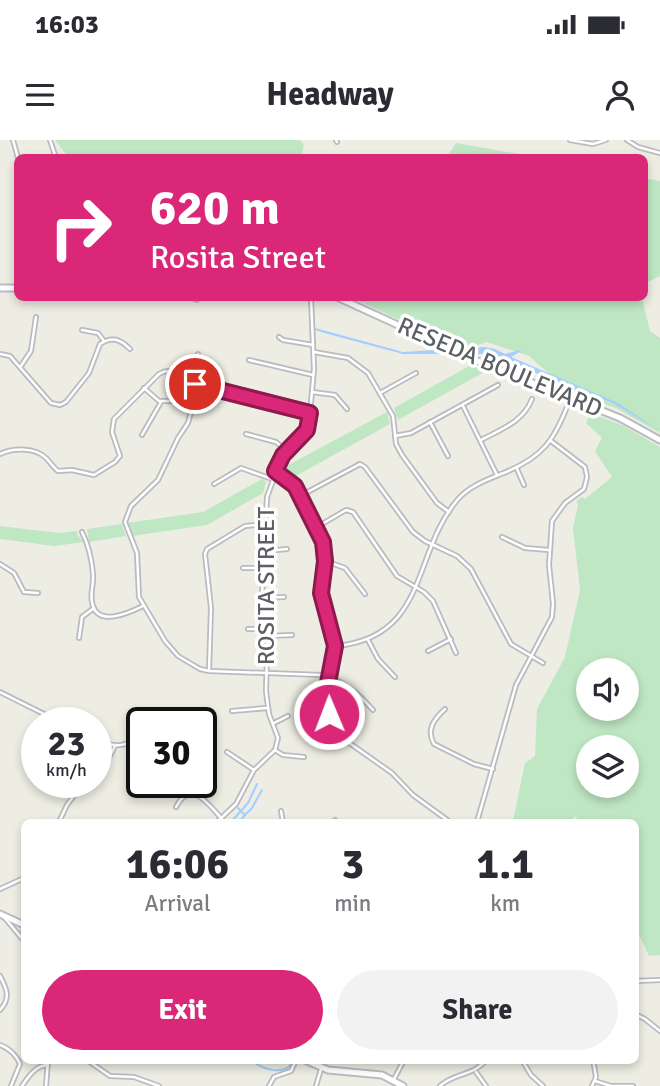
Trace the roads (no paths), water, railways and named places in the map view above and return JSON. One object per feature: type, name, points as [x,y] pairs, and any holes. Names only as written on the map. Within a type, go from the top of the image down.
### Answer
[{"type":"main road","name":"RESEDA BOULEVARD","points":[[345,301],[455,352],[620,418],[660,440]]},
{"type":"main road","points":[[1,915],[21,925]]},
{"type":"main road","points":[[312,1064],[321,1069],[372,1073],[402,1086]]},
{"type":"street","points":[[570,140],[587,144],[606,140]]},
{"type":"street","points":[[627,140],[638,147],[660,153]]},
{"type":"street","name":"ROSITA STREET","points":[[275,750],[278,738],[267,708],[268,613],[263,598],[267,497],[275,471],[287,451],[307,430],[313,376],[311,301]]},
{"type":"street","points":[[20,367],[31,351],[36,317]]},
{"type":"street","points":[[82,330],[97,333],[104,341]]},
{"type":"street","points":[[279,337],[313,345]]},
{"type":"street","points":[[0,354],[10,356],[51,403],[56,405],[63,404],[89,373],[97,348],[104,341],[118,340],[130,349]]},
{"type":"street","points":[[313,352],[355,362],[368,373],[393,416],[395,436],[402,455],[437,503],[449,512]]},
{"type":"street","points":[[187,379],[198,354]]},
{"type":"street","points":[[249,360],[313,376]]},
{"type":"street","points":[[0,454],[15,450],[33,451],[46,457],[58,471],[72,470],[94,475],[120,456],[113,432],[114,419],[167,369],[204,387],[310,413]]},
{"type":"street","points":[[380,393],[416,373]]},
{"type":"street","points":[[395,436],[411,433],[498,386]]},
{"type":"street","points":[[144,388],[161,402],[184,401],[191,412],[188,423],[157,482],[131,506],[126,516],[126,529],[137,554],[138,590],[143,606],[172,650],[191,665],[209,671],[329,677],[351,687],[373,710]]},
{"type":"street","points":[[312,392],[335,395],[347,409]]},
{"type":"street","points":[[335,646],[368,640],[396,620],[402,613],[449,512],[470,489],[537,456],[551,441],[570,398]]},
{"type":"street","points":[[481,440],[521,418],[533,399]]},
{"type":"street","points":[[142,435],[161,402]]},
{"type":"street","points":[[462,405],[498,475]]},
{"type":"street","points":[[430,422],[448,456]]},
{"type":"street","points":[[246,434],[276,442],[287,451]]},
{"type":"street","points":[[478,819],[516,685],[554,610],[548,565],[550,530],[555,514],[565,503],[581,494],[587,484],[582,464],[551,441]]},
{"type":"street","points":[[300,496],[360,464],[365,467],[413,533],[433,546],[457,556],[471,569],[508,640],[516,648],[543,663]]},
{"type":"street","points":[[214,484],[241,468],[272,479]]},
{"type":"street","points":[[517,468],[524,485]]},
{"type":"street","points":[[275,471],[293,483],[323,542],[325,561],[321,593],[335,646],[327,708],[340,734],[392,773],[409,792],[446,819]]},
{"type":"street","points":[[317,527],[346,510],[352,511],[397,576],[433,601],[457,653]]},
{"type":"street","points":[[209,671],[211,608],[206,549],[246,526],[267,524]]},
{"type":"street","points":[[82,532],[93,575],[91,600],[94,608],[103,615],[112,617],[128,614],[143,606]]},
{"type":"street","points":[[502,537],[525,548],[549,550]]},
{"type":"street","points":[[266,551],[287,549]]},
{"type":"street","points":[[325,561],[345,568],[365,594]]},
{"type":"street","points":[[0,564],[13,573],[24,592],[38,593]]},
{"type":"street","points":[[243,568],[265,568]]},
{"type":"street","points":[[263,598],[284,597]]},
{"type":"street","points":[[79,638],[80,621],[86,612],[94,608]]},
{"type":"street","points":[[248,628],[268,629]]},
{"type":"street","points":[[267,636],[292,635]]},
{"type":"street","points":[[428,651],[451,639]]},
{"type":"street","points":[[368,640],[378,659],[395,677]]},
{"type":"street","points":[[0,692],[30,707]]},
{"type":"street","points":[[232,711],[267,708]]},
{"type":"street","points":[[445,709],[431,726],[434,744],[474,764],[493,769]]},
{"type":"street","points":[[274,723],[288,716]]},
{"type":"street","points":[[112,745],[126,746]]},
{"type":"street","points":[[112,752],[115,746]]},
{"type":"street","points":[[176,807],[183,797],[194,794],[201,797],[222,819],[236,804],[254,771],[275,750],[283,755],[304,757]]},
{"type":"street","points":[[227,752],[254,771]]},
{"type":"street","points":[[60,819],[72,798]]},
{"type":"street","points":[[281,811],[282,819]]},
{"type":"street","points":[[0,890],[21,880]]},
{"type":"street","points":[[1,915],[21,937]]},
{"type":"street","points":[[0,976],[8,995],[0,1010]]},
{"type":"street","points":[[639,981],[660,980]]},
{"type":"street","points":[[639,1016],[660,1031]]},
{"type":"street","points":[[0,1045],[6,1047],[20,1064],[11,1086]]},
{"type":"street","points":[[22,1086],[35,1070],[45,1064]]},
{"type":"street","points":[[46,1086],[48,1064]]},
{"type":"street","points":[[93,1064],[110,1076],[134,1077],[159,1086]]},
{"type":"street","points":[[269,1086],[274,1077],[291,1071],[294,1064]]},
{"type":"street","points":[[393,1080],[402,1064]]},
{"type":"street","points":[[440,1086],[475,1071],[482,1064]]},
{"type":"street","points":[[525,1064],[531,1075],[543,1086]]},
{"type":"street","points":[[592,1086],[595,1081],[593,1064]]},
{"type":"street","points":[[316,1086],[321,1069]]},
{"type":"street","points":[[475,1071],[486,1086]]},
{"type":"street","points":[[595,1081],[611,1086],[633,1086]]},
{"type":"water","points":[[315,328],[403,352],[484,347],[505,354],[519,350],[521,351],[511,357],[618,403],[660,431],[611,402],[575,390],[492,354],[403,354]]},
{"type":"waterway","points":[[234,819],[248,803],[257,784]]},
{"type":"waterway","points":[[245,815],[262,790]]},
{"type":"waterway","points":[[238,808],[245,815],[242,819]]},
{"type":"waterway","points":[[257,1064],[274,1070],[286,1069],[291,1064]]}]
